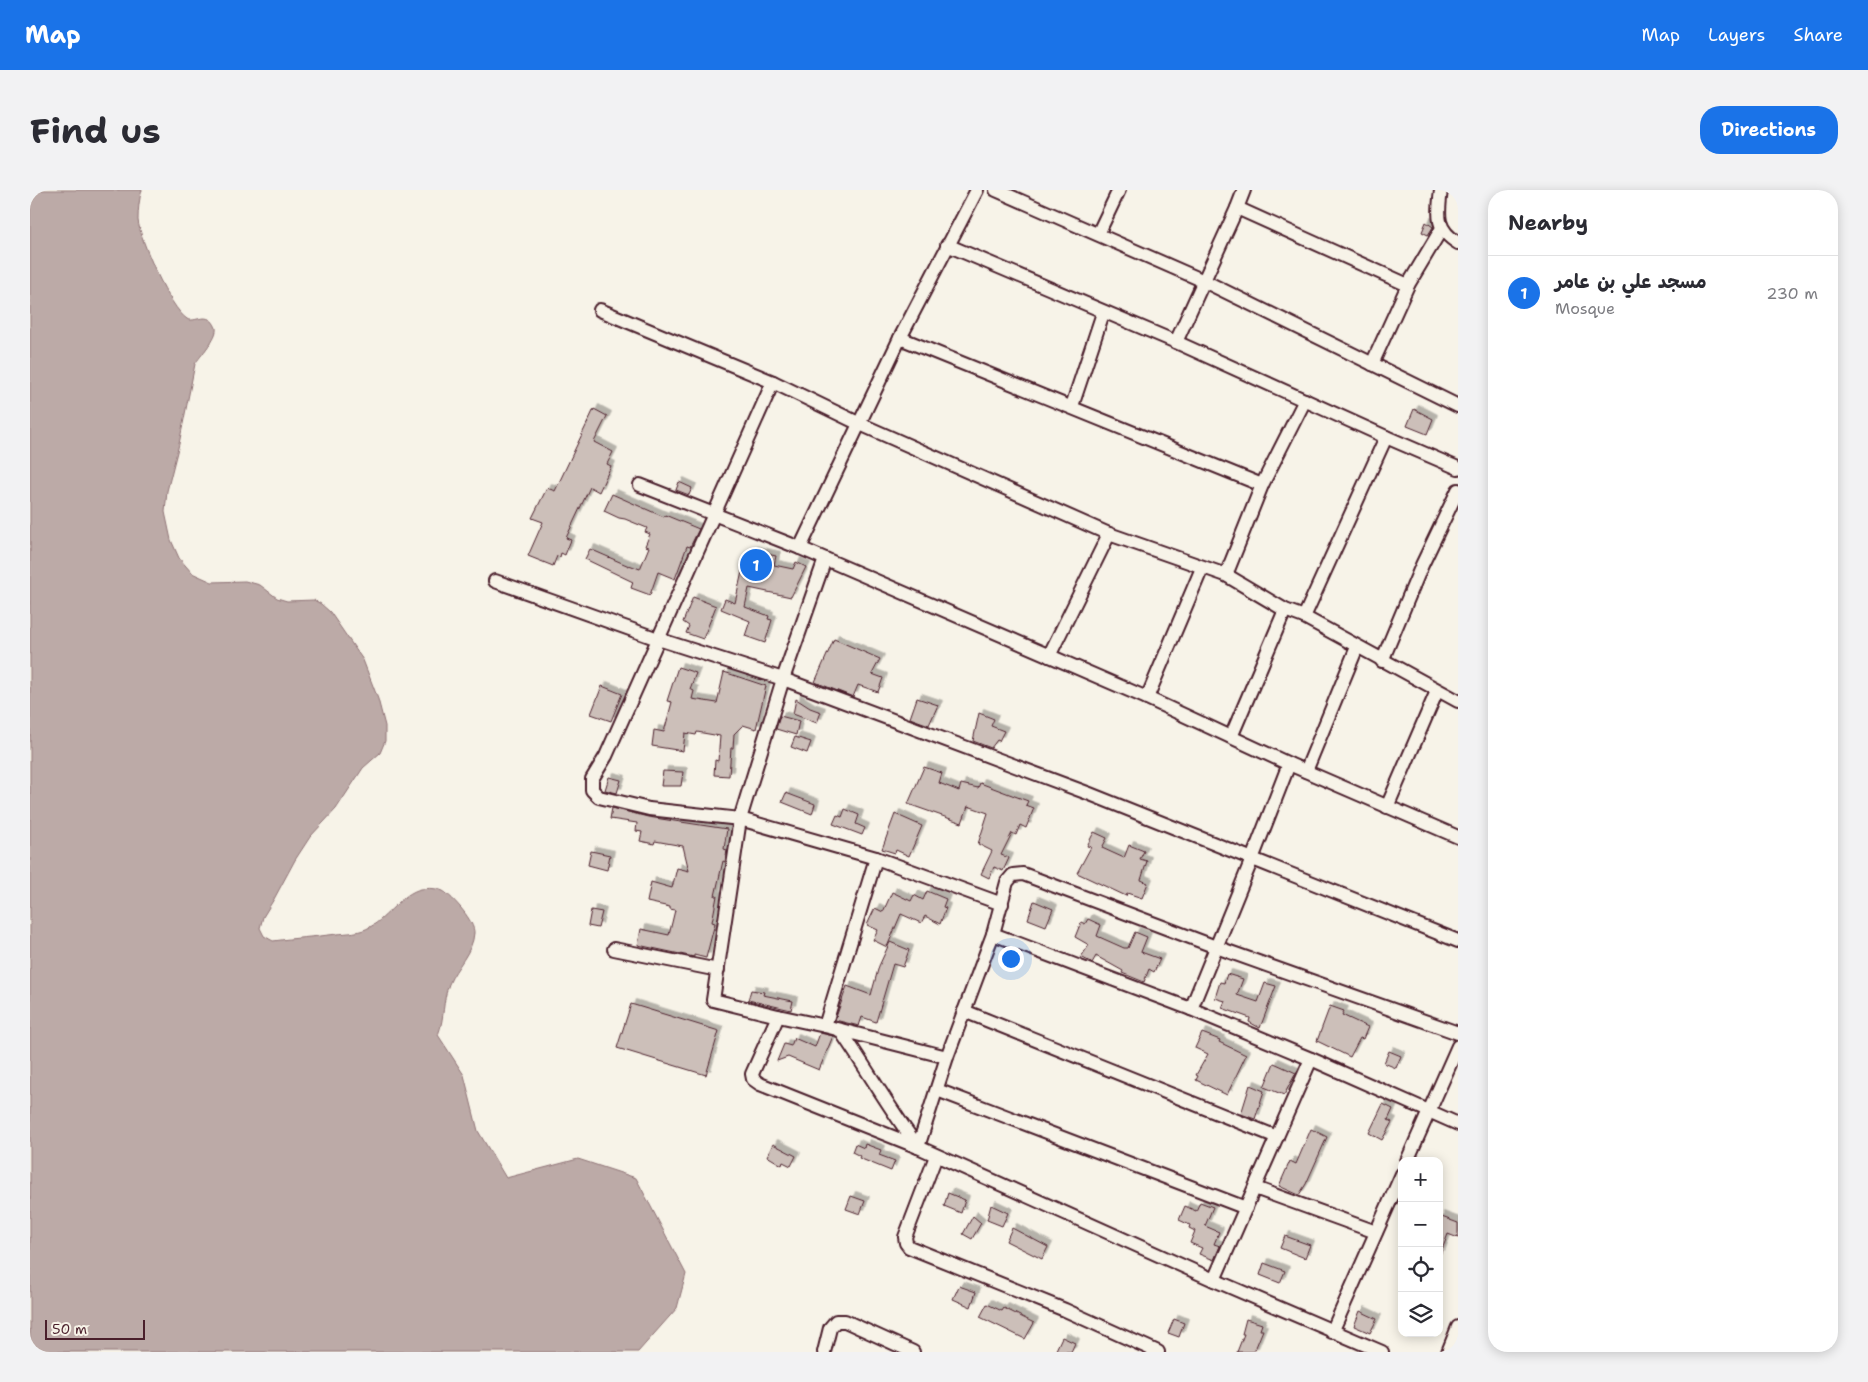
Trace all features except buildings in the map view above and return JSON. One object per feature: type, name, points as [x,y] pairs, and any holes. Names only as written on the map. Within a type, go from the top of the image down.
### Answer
[{"type":"street","points":[[800,548],[900,338],[977,190]]},
{"type":"street","points":[[996,190],[1204,281],[1458,406]]},
{"type":"street","points":[[1098,234],[1119,190]]},
{"type":"street","points":[[1176,342],[1244,190]]},
{"type":"street","points":[[1441,190],[1438,214],[1442,228],[1449,237],[1458,243]]},
{"type":"street","points":[[1237,208],[1408,285]]},
{"type":"street","points":[[1372,364],[1408,285],[1442,228]]},
{"type":"street","points":[[947,245],[1103,313],[1176,342],[1458,468]]},
{"type":"street","points":[[600,310],[773,382],[860,424],[1109,534],[1226,575],[1285,610],[1304,617],[1458,701]]},
{"type":"street","points":[[1072,406],[1103,313]]},
{"type":"street","points":[[900,338],[1072,406],[1262,485]]},
{"type":"street","points":[[773,382],[606,756],[592,779],[592,790],[599,797],[649,809],[740,819],[876,858],[1002,904]]},
{"type":"street","points":[[1226,575],[1262,485],[1305,400]]},
{"type":"street","points":[[1304,617],[1386,437]]},
{"type":"street","points":[[640,485],[800,548],[1147,698],[1306,772],[1458,837]]},
{"type":"street","points":[[1382,661],[1422,565],[1458,490]]},
{"type":"street","points":[[1049,656],[1109,534]]},
{"type":"street","points":[[825,559],[783,679],[740,819],[713,1000],[947,1057]]},
{"type":"street","points":[[1147,698],[1202,568]]},
{"type":"street","points":[[495,581],[783,679],[1090,794],[1458,942]]},
{"type":"street","points":[[1231,737],[1285,610]]},
{"type":"street","points":[[1306,772],[1357,647]]},
{"type":"street","points":[[1387,807],[1437,691]]},
{"type":"street","points":[[1191,1009],[1289,764]]},
{"type":"street","points":[[825,1026],[876,858]]},
{"type":"street","points":[[918,1147],[947,1057],[993,934],[1007,882],[1013,875],[1023,874],[1216,947],[1458,1033]]},
{"type":"street","points":[[993,934],[1191,1009],[1458,1124]]},
{"type":"street","points":[[614,949],[718,970]]},
{"type":"street","points":[[964,1011],[1276,1137]]},
{"type":"street","points":[[778,1016],[752,1074],[753,1080],[760,1084],[918,1147],[1214,1280],[1382,1352]]},
{"type":"street","points":[[840,1030],[874,1084],[918,1147]]},
{"type":"street","points":[[1409,1157],[1458,1046]]},
{"type":"street","points":[[1214,1280],[1310,1059]]},
{"type":"street","points":[[937,1090],[1246,1208]]},
{"type":"street","points":[[936,1156],[905,1237],[909,1247],[1065,1310],[1158,1352]]},
{"type":"street","points":[[1332,1332],[1398,1183]]},
{"type":"street","points":[[1255,1188],[1376,1232]]},
{"type":"street","points":[[824,1352],[830,1328],[836,1321],[845,1320],[913,1352]]},
{"type":"street","points":[[1452,1348],[1458,1327]]},
{"type":"shaded area","points":[[30,190],[142,190],[138,213],[140,230],[150,258],[172,302],[187,319],[210,319],[216,328],[212,341],[195,364],[179,444],[167,491],[165,512],[171,540],[179,558],[192,573],[212,582],[245,581],[260,585],[277,598],[287,601],[314,600],[321,604],[330,612],[363,660],[378,699],[385,726],[385,741],[380,753],[363,768],[336,809],[310,837],[295,860],[263,917],[260,928],[264,936],[273,941],[362,930],[376,923],[407,895],[421,889],[432,888],[443,891],[457,904],[471,923],[474,933],[473,940],[471,947],[449,984],[438,1035],[464,1075],[478,1131],[506,1178],[578,1159],[636,1178],[686,1274],[677,1308],[638,1352],[30,1352]]},
{"type":"place","name":"مسجد علي بن عامر","points":[[756,565]]}]
